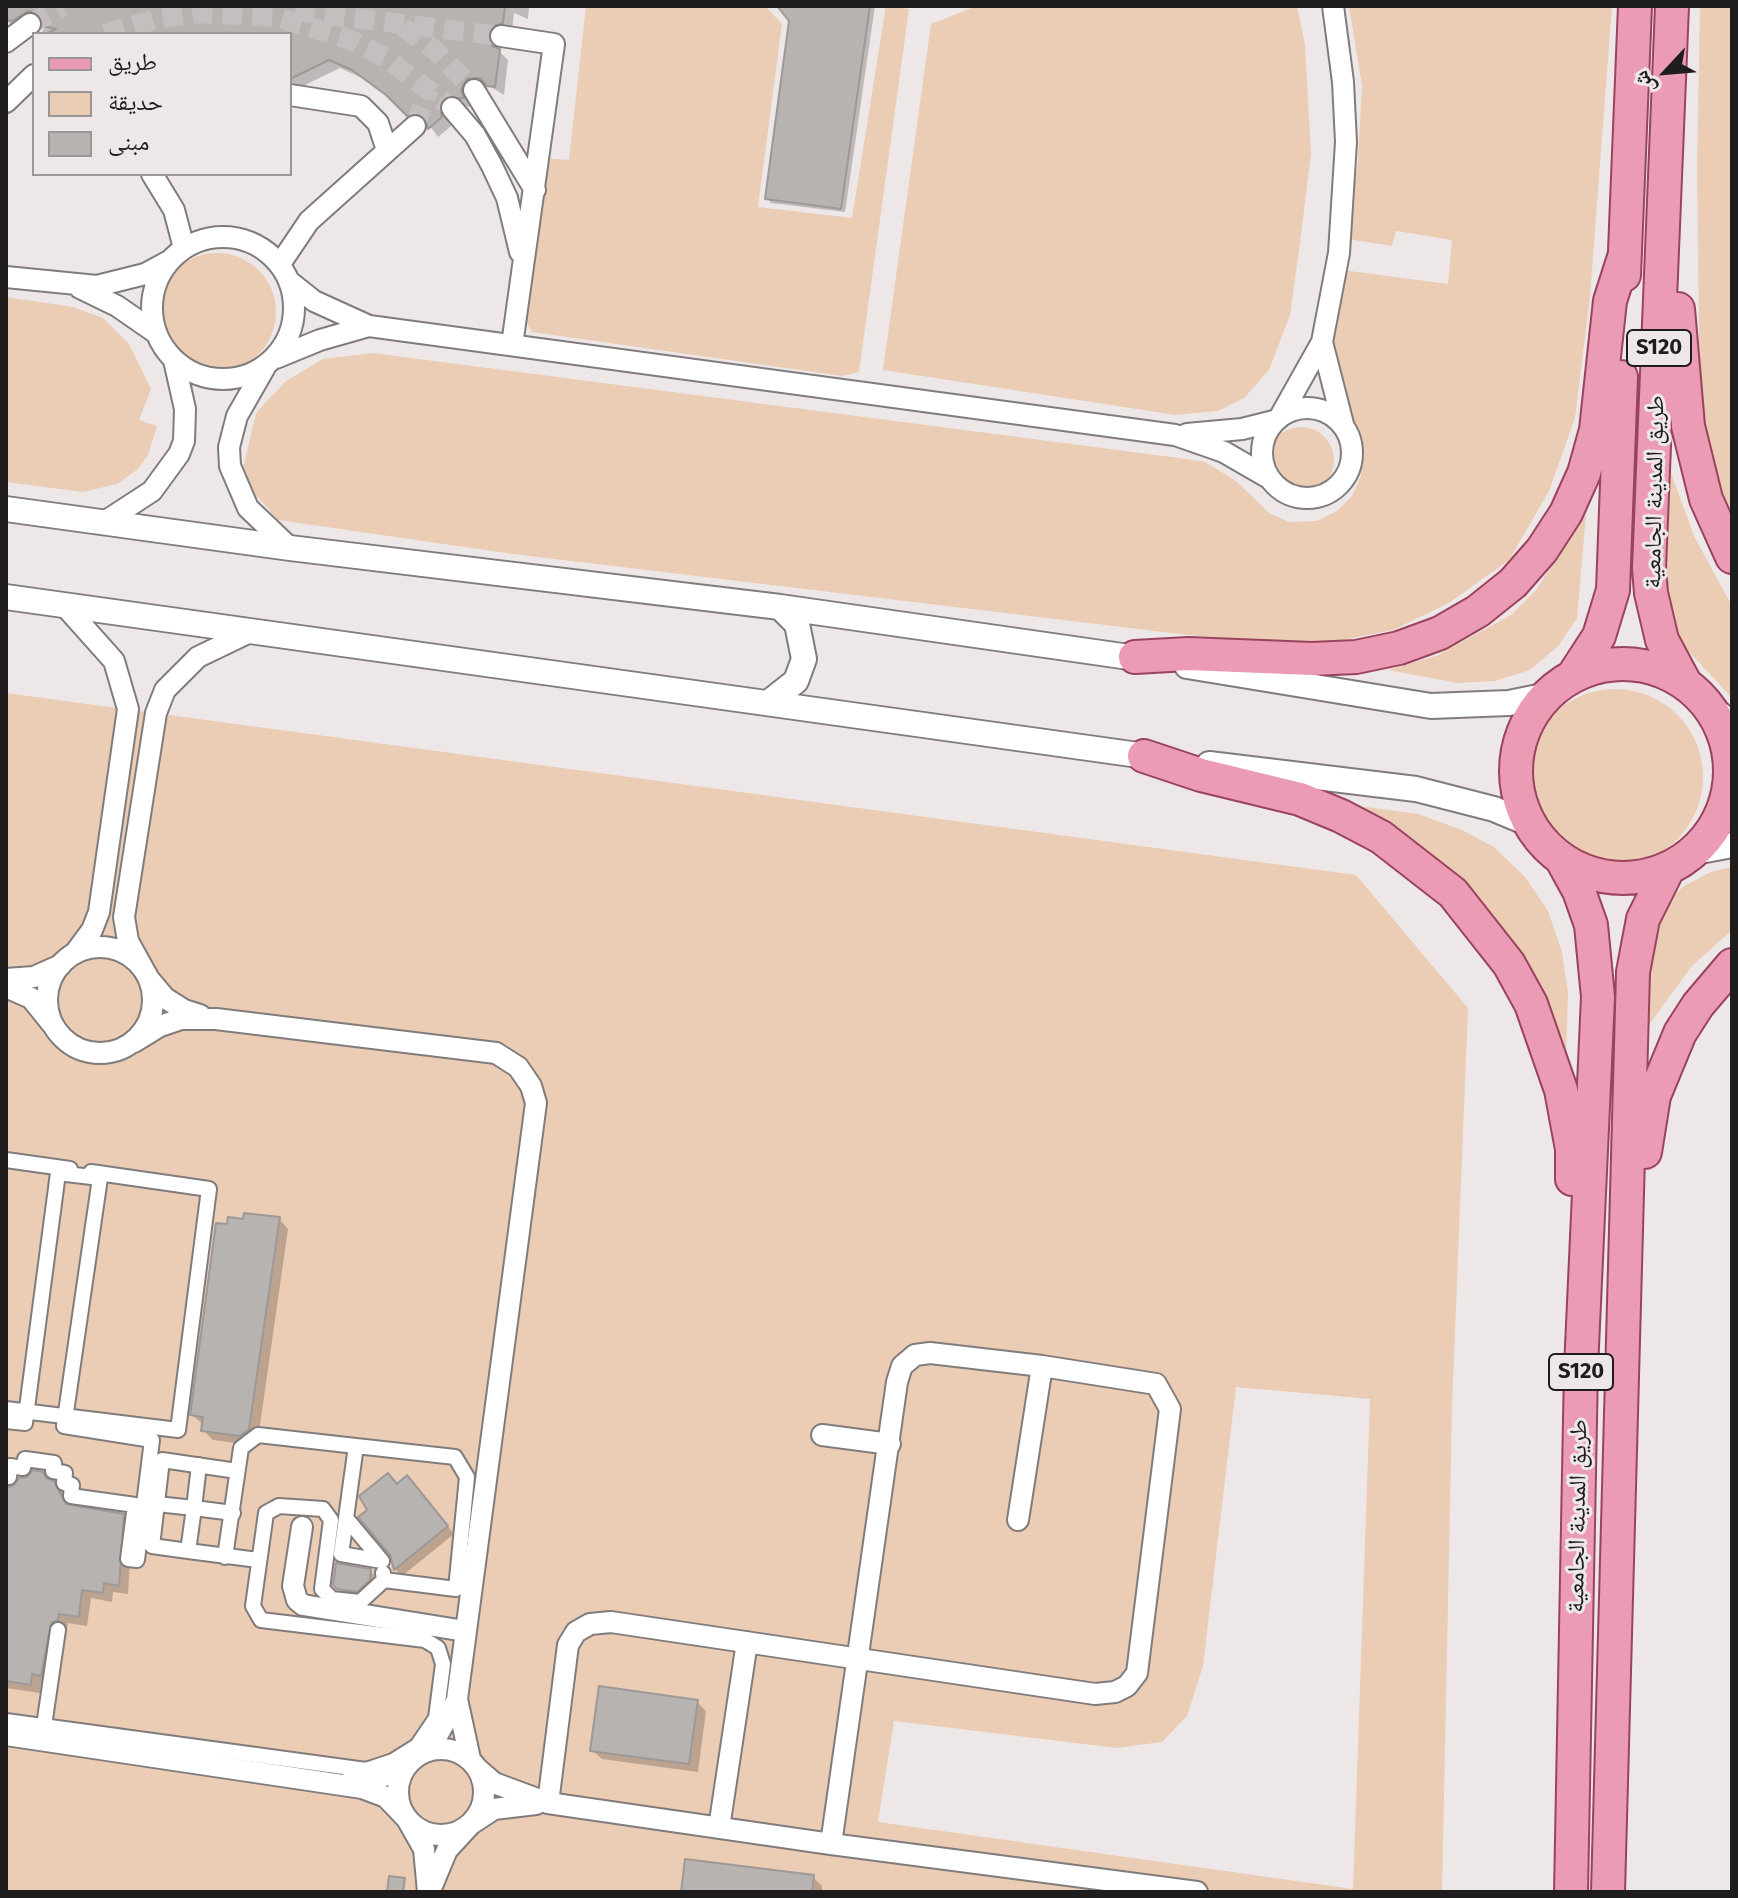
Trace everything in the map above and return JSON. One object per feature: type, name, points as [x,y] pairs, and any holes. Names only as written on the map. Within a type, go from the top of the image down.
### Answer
[{"type":"main road","name":"طريق المدينة الجامعية","points":[[1560,685],[1599,636],[1613,590],[1635,6]]},
{"type":"main road","name":"طريق المدينة الجامعية","points":[[1672,6],[1649,568],[1653,605],[1662,640],[1696,694]]},
{"type":"main road","points":[[1664,248],[1676,294],[1688,426],[1706,499],[1732,557]]},
{"type":"main road","points":[[1135,657],[1188,654],[1312,659],[1356,657],[1399,648],[1440,633],[1478,611],[1542,550],[1566,513],[1584,473],[1596,430],[1610,301],[1625,254]]},
{"type":"main road","points":[[1630,664],[1659,670],[1696,694],[1722,729],[1730,757],[1730,787],[1712,833],[1695,852],[1668,869],[1632,879],[1596,875],[1562,860],[1530,824],[1519,792],[1517,759],[1527,724],[1560,685],[1601,666],[1630,664]]},
{"type":"main road","points":[[1144,756],[1201,775],[1300,799],[1341,816],[1419,863],[1483,927],[1531,1004],[1561,1090],[1572,1149],[1574,1236],[1583,1320]]},
{"type":"main road","name":"طريق المدينة الجامعية","points":[[1562,860],[1579,891],[1591,925],[1597,961],[1566,1887]]},
{"type":"main road","name":"طريق المدينة الجامعية","points":[[1608,1892],[1633,972],[1643,919],[1668,869]]},
{"type":"main road","points":[[1621,1329],[1633,1269],[1647,1128],[1654,1096],[1680,1033],[1698,1005],[1732,965]]},
{"type":"street","points":[[1269,478],[1262,454],[1267,431],[1278,418],[1322,342],[1339,253],[1345,157],[1343,82],[1333,6]]},
{"type":"street","points":[[6,42],[30,24]]},
{"type":"street","points":[[501,36],[554,44],[512,345]]},
{"type":"street","points":[[6,102],[32,77]]},
{"type":"street","points":[[474,90],[535,190]]},
{"type":"street","points":[[292,95],[361,106],[378,123],[387,150]]},
{"type":"street","points":[[452,108],[475,135],[507,198],[523,267]]},
{"type":"street","points":[[290,548],[248,508],[230,466],[229,447],[237,416],[285,343],[293,323],[294,302],[284,273],[287,249],[309,221],[415,126]]},
{"type":"street","points":[[153,176],[174,210],[176,254],[156,283],[152,308],[156,333]]},
{"type":"street","points":[[6,277],[73,285],[122,282],[209,238],[235,237],[260,247],[314,301],[369,326],[1175,435],[1224,452],[1269,478],[1280,490],[1295,497],[1312,499],[1334,490],[1350,471],[1353,455],[1351,438],[1343,424],[1322,342]]},
{"type":"street","points":[[73,285],[117,306],[156,333],[174,360],[185,409],[184,441],[179,454],[152,491],[106,521]]},
{"type":"street","points":[[174,360],[209,378],[248,375],[320,340],[369,326]]},
{"type":"street","points":[[1175,435],[1231,430],[1278,418],[1296,409],[1313,408],[1329,413],[1343,424]]},
{"type":"street","points":[[6,509],[290,548],[780,607],[1135,657],[1431,706],[1509,703],[1560,685]]},
{"type":"street","points":[[6,597],[1144,756],[1416,789],[1482,805],[1530,824]]},
{"type":"street","points":[[56,1028],[49,1012],[51,979],[92,930],[99,912],[128,709],[114,661],[64,605]]},
{"type":"street","points":[[768,703],[788,691],[804,659],[797,624],[780,607]]},
{"type":"street","points":[[134,1042],[150,1020],[153,993],[128,941],[124,917],[156,713],[165,690],[198,657],[252,631]]},
{"type":"street","points":[[1696,694],[1732,724]]},
{"type":"street","points":[[1695,852],[1732,845]]},
{"type":"street","points":[[6,979],[34,977],[68,959],[105,947],[133,958],[165,998],[184,1010],[216,1019]]},
{"type":"street","points":[[6,987],[31,998],[67,1042],[92,1052],[118,1050],[160,1026],[181,1019],[216,1019],[496,1053],[518,1067],[531,1086],[536,1103],[457,1699],[442,1729],[401,1772],[397,1797],[424,1849],[429,1892]]},
{"type":"street","points":[[6,1160],[209,1189],[178,1430],[6,1409]]},
{"type":"street","points":[[6,1421],[25,1423],[58,1173],[100,1178],[64,1426],[152,1440],[137,1560],[128,1559],[135,1505],[71,1496],[72,1485],[64,1483],[65,1473],[53,1471],[54,1463],[25,1459],[23,1468],[10,1466],[9,1477],[6,1476]]},
{"type":"street","points":[[548,1803],[568,1645],[576,1632],[590,1624],[611,1622],[857,1657],[1095,1694],[1115,1692],[1127,1686],[1137,1673],[1170,1409],[1156,1384],[930,1353],[915,1355],[902,1366],[897,1382],[890,1444],[857,1657],[831,1844]]},
{"type":"street","points":[[1018,1520],[1042,1366]]},
{"type":"street","points":[[6,1721],[366,1770],[393,1761],[417,1746],[436,1718],[443,1664],[438,1648],[425,1640],[261,1620],[253,1606],[258,1560],[266,1513],[279,1506],[323,1509],[331,1520],[322,1589],[332,1599],[360,1602],[384,1580],[456,1589],[467,1477],[455,1457],[258,1435],[241,1448],[225,1557]]},
{"type":"street","points":[[822,1435],[890,1444]]},
{"type":"street","points":[[356,1446],[341,1554],[382,1561]]},
{"type":"street","points":[[237,1471],[162,1460],[152,1546],[258,1560]]},
{"type":"street","points":[[188,1551],[199,1465]]},
{"type":"street","points":[[157,1504],[233,1513]]},
{"type":"street","points":[[346,1518],[382,1561],[384,1580]]},
{"type":"street","points":[[302,1527],[293,1586],[297,1600],[303,1605],[465,1631]]},
{"type":"street","points":[[44,1726],[58,1630]]},
{"type":"street","points":[[719,1828],[747,1642]]},
{"type":"street","points":[[429,1892],[447,1850],[471,1824],[484,1798],[457,1699]]},
{"type":"street","points":[[6,1735],[335,1782],[386,1797],[407,1819],[431,1834],[445,1835],[471,1824],[494,1809],[548,1803],[1197,1892]]},
{"type":"street","points":[[335,1782],[384,1776],[414,1758],[446,1748],[474,1764],[494,1783],[548,1803]]},
{"type":"green space","points":[[586,6],[765,6],[782,24],[758,207],[852,218],[886,6],[909,9],[859,372],[842,376],[532,332],[524,318],[542,158],[569,160]]},
{"type":"green space","points":[[977,6],[1297,6],[1305,44],[1311,154],[1300,243],[1290,315],[1269,370],[1244,398],[1218,411],[1176,415],[883,370],[931,24]]},
{"type":"green space","points":[[1349,6],[1612,6],[1590,296],[1575,418],[1549,491],[1509,560],[1449,603],[1393,630],[1322,644],[1197,636],[513,554],[278,520],[255,494],[243,468],[256,413],[286,381],[323,359],[373,353],[1205,462],[1235,480],[1269,513],[1289,522],[1317,521],[1337,511],[1352,496],[1361,476],[1363,455],[1359,438],[1336,397],[1328,363],[1342,270],[1448,284],[1452,240],[1396,231],[1392,246],[1347,239],[1358,161],[1362,86]]},
{"type":"green space","points":[[1700,6],[1732,6],[1732,526],[1700,419],[1697,164]]},
{"type":"green space","points":[[217,253],[240,257],[259,270],[272,289],[276,312],[272,335],[259,354],[240,367],[217,371],[194,367],[175,354],[162,335],[158,312],[162,289],[175,270],[194,257]]},
{"type":"green space","points":[[6,297],[73,307],[103,318],[129,344],[151,389],[139,420],[157,426],[148,455],[138,469],[117,484],[83,492],[6,482]]},
{"type":"green space","points":[[1294,427],[1308,427],[1320,432],[1329,441],[1334,460],[1332,473],[1325,484],[1308,493],[1294,493],[1282,488],[1273,479],[1268,467],[1268,453],[1273,441],[1282,432]]},
{"type":"green space","points":[[1667,462],[1694,536],[1732,606],[1732,698],[1681,643],[1667,604],[1663,567]]},
{"type":"green space","points":[[1586,514],[1577,618],[1559,645],[1530,670],[1495,681],[1457,683],[1388,670],[1436,656],[1511,615],[1536,590]]},
{"type":"green space","points":[[1615,689],[1649,696],[1677,715],[1696,743],[1703,777],[1696,811],[1677,839],[1649,858],[1615,865],[1581,858],[1553,839],[1534,811],[1527,777],[1534,743],[1553,715],[1581,696]]},
{"type":"green space","points":[[6,693],[1356,875],[1468,1008],[1452,1407],[1442,1892],[6,1892]],"holes":[[[1236,1387],[1370,1399],[1353,1889],[878,1822],[894,1721],[1117,1748],[1162,1742],[1187,1716],[1203,1666]]]},
{"type":"green space","points":[[1359,806],[1418,814],[1462,830],[1494,847],[1525,877],[1548,911],[1562,952],[1568,992],[1566,1058],[1471,892],[1432,855]]},
{"type":"green space","points":[[1732,867],[1732,930],[1691,967],[1649,1025],[1640,1044],[1643,959],[1663,905],[1684,886],[1711,872]]},
{"type":"building","points":[[6,6],[505,6],[503,23],[491,27],[488,35],[492,46],[500,49],[495,87],[487,86],[480,78],[467,79],[461,90],[464,98],[444,98],[440,104],[442,117],[428,129],[424,117],[413,113],[407,116],[386,95],[352,70],[329,60],[292,78],[292,32],[50,32],[56,29],[42,26],[36,12],[28,11],[12,21],[6,20]]},
{"type":"building","points":[[777,6],[870,6],[841,209],[765,199],[789,21]]},
{"type":"building","points":[[244,1213],[280,1217],[249,1429],[240,1436],[201,1431],[203,1417],[190,1415],[216,1223],[227,1224],[228,1217],[243,1219]]},
{"type":"building","points":[[33,1470],[43,1472],[46,1478],[54,1481],[66,1504],[124,1514],[119,1586],[104,1583],[103,1593],[82,1590],[79,1617],[59,1614],[58,1620],[51,1623],[41,1676],[32,1674],[31,1685],[6,1681],[6,1487],[13,1486],[19,1478],[27,1477]]},
{"type":"building","points":[[388,1473],[397,1484],[407,1475],[448,1526],[394,1570],[390,1555],[358,1517],[367,1510],[359,1496]]},
{"type":"building","points":[[336,1563],[371,1569],[370,1580],[357,1592],[337,1589],[333,1585]]},
{"type":"building","points":[[599,1686],[698,1700],[689,1764],[590,1751]]},
{"type":"building","points":[[685,1859],[814,1875],[812,1892],[681,1892]]},
{"type":"building","points":[[389,1876],[405,1878],[403,1892],[387,1892]]},
{"type":"tunnel","points":[[30,24],[63,6]]},
{"type":"tunnel","points":[[295,11],[501,36]]},
{"type":"tunnel","points":[[112,32],[160,18],[198,13],[276,17],[351,40],[386,58],[452,108]]},
{"type":"tunnel","points":[[403,27],[435,50],[474,90]]},
{"type":"tunnel","points":[[415,126],[429,89]]}]
